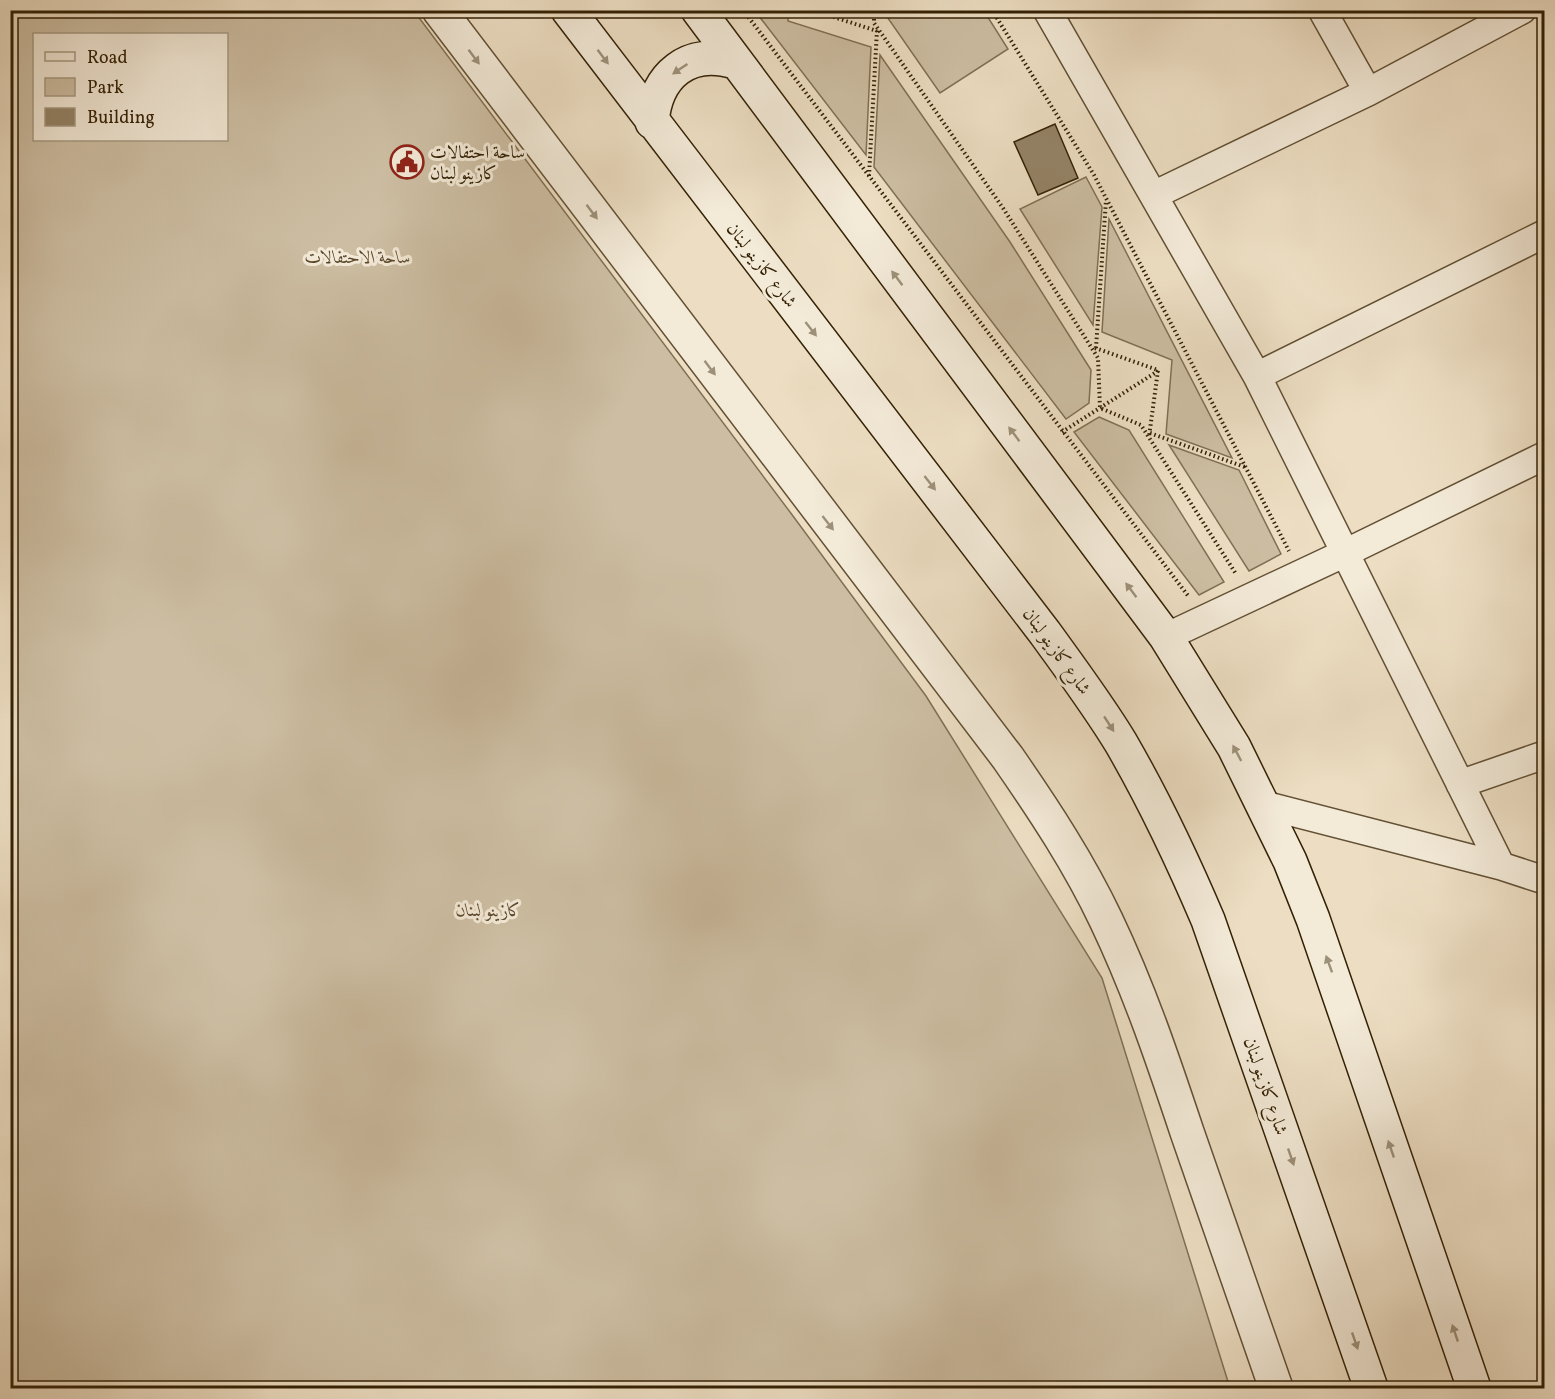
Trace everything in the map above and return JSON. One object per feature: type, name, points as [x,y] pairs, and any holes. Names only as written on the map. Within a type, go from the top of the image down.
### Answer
[{"type":"main road","points":[[439,10],[1008,758],[1076,863],[1110,928],[1155,1035],[1276,1389]]},
{"type":"main road","name":"شارع كازينو لبنان","points":[[568,10],[1045,633],[1084,686],[1126,752],[1182,859],[1208,920],[1371,1389]]},
{"type":"main road","points":[[698,10],[1166,637],[1234,747],[1264,805],[1313,919],[1474,1389]]},
{"type":"main road","points":[[652,122],[653,107],[658,93],[677,69],[705,58],[720,58],[735,62]]},
{"type":"street","points":[[1047,10],[1257,376],[1501,866]]},
{"type":"street","points":[[1322,10],[1368,92]]},
{"type":"street","points":[[1154,195],[1368,92],[1522,10]]},
{"type":"street","points":[[1257,376],[1545,234]]},
{"type":"street","points":[[1166,637],[1545,456]]},
{"type":"street","points":[[1460,784],[1545,755]]},
{"type":"street","points":[[1264,805],[1501,866],[1545,880]]},
{"type":"path","points":[[743,10],[1183,591],[1196,601]]},
{"type":"path","points":[[812,10],[879,31]]},
{"type":"path","points":[[874,10],[874,23],[879,31],[1003,208],[1093,347],[1098,358],[1100,408]]},
{"type":"path","points":[[992,10],[1094,176],[1292,557]]},
{"type":"path","points":[[869,177],[879,31]]},
{"type":"path","points":[[1093,347],[1106,199]]},
{"type":"path","points":[[1093,347],[1158,370]]},
{"type":"path","points":[[1062,432],[1158,370]]},
{"type":"path","points":[[1149,435],[1158,370]]},
{"type":"path","points":[[1100,408],[1141,425],[1241,583]]},
{"type":"path","points":[[1149,435],[1245,467]]},
{"type":"green space","name":"كازينو لبنان","points":[[10,11],[414,11],[926,696],[1102,978],[1230,1388],[11,1388]]},
{"type":"green space","points":[[755,11],[788,11],[788,21],[871,47],[866,155]]},
{"type":"green space","points":[[883,11],[984,11],[1008,49],[940,93]]},
{"type":"green space","points":[[880,55],[1010,242],[1091,370],[1089,403],[1066,419],[874,167]]},
{"type":"green space","points":[[1086,177],[1102,207],[1093,325],[1020,209]]},
{"type":"green space","points":[[1109,219],[1232,458],[1166,434],[1172,360],[1102,332]]},
{"type":"green space","points":[[1099,417],[1129,430],[1224,582],[1199,595],[1074,432]]},
{"type":"green space","points":[[1169,445],[1239,470],[1281,554],[1249,571]]},
{"type":"building","points":[[1055,124],[1078,178],[1038,195],[1014,142]]},
{"type":"place","name":"ساحة احتفالات كازينو لبنان","points":[[407,162]]},
{"type":"park label","name":"ساحة الاحتفالات","points":[[358,257]]}]
